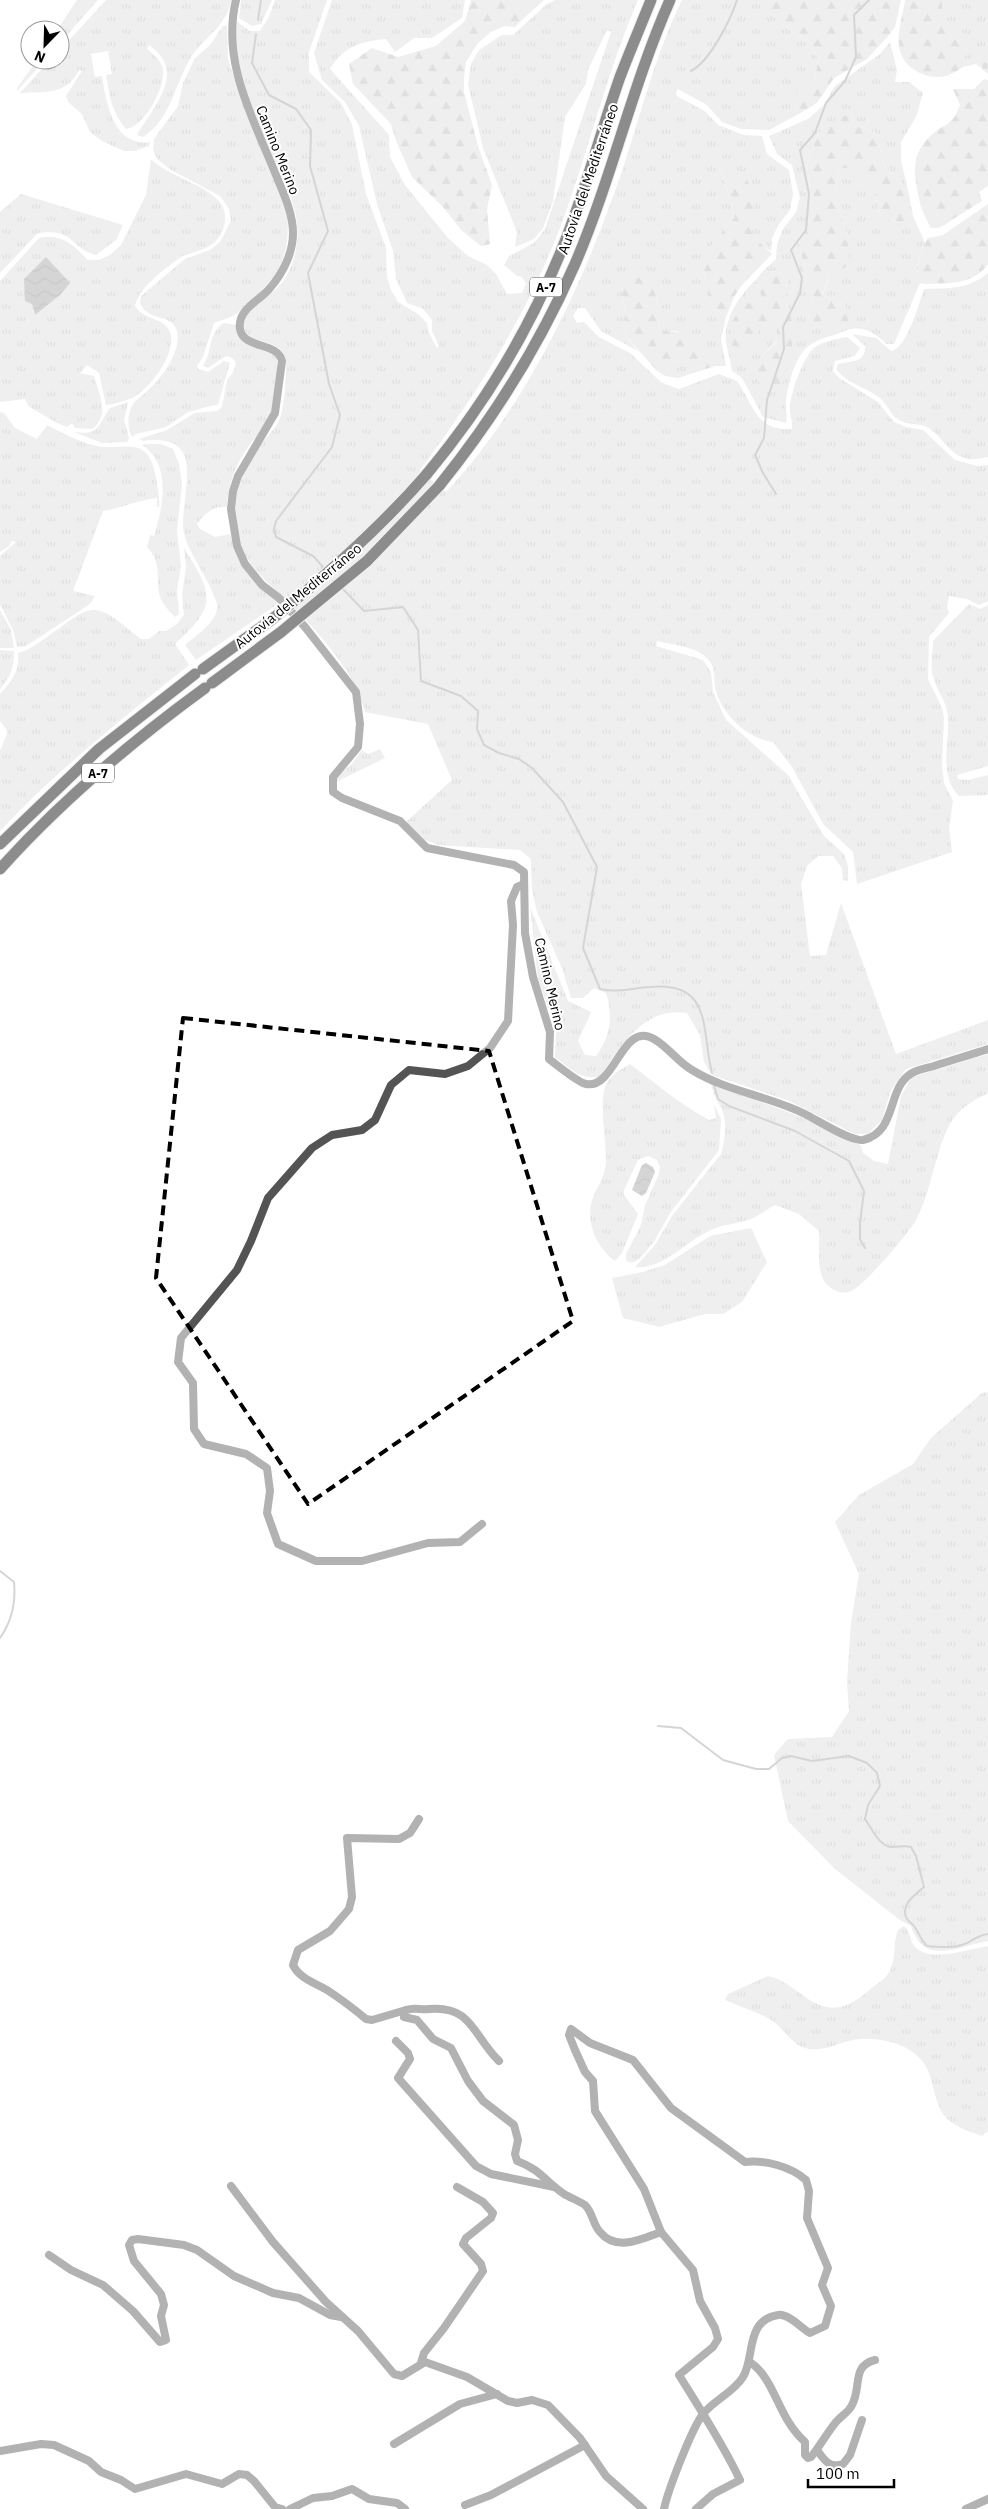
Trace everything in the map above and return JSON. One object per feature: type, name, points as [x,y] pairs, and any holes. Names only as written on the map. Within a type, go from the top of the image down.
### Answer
[{"type":"highway","name":"Autovía del Mediterráneo","points":[[0,844],[99,750],[199,672],[271,620],[356,549],[401,504],[426,475],[482,402],[504,366],[540,299],[579,206],[621,76],[651,0]]},
{"type":"highway","name":"Autovía del Mediterráneo","points":[[0,869],[45,821],[118,755],[281,632],[367,561],[439,486],[499,406],[522,369],[558,302],[587,232],[644,65],[670,0]]},
{"type":"street","name":"Camino Merino","points":[[236,0],[231,44],[238,82],[285,197],[293,232],[291,250],[285,268],[269,290],[244,312],[241,318],[240,330],[244,337],[258,345],[274,349],[281,354],[282,361],[275,413],[268,429],[249,454],[232,491],[231,509],[237,546],[245,564],[262,585],[280,598],[356,692],[360,724],[358,748],[333,777],[333,792],[342,798],[400,821],[427,848],[514,864],[524,872],[525,933],[533,977],[550,1032],[548,1059],[585,1084],[594,1084],[603,1078],[631,1040],[640,1036],[652,1038],[691,1070],[715,1081],[798,1111],[848,1137],[861,1140],[876,1134],[887,1123],[900,1086],[912,1073],[988,1049]]},
{"type":"street","points":[[482,1524],[460,1542],[428,1543],[362,1560],[316,1561],[278,1544],[267,1513],[270,1491],[267,1468],[246,1454],[204,1444],[194,1429],[193,1383],[178,1362],[181,1338],[236,1270],[268,1198],[312,1148],[332,1135],[362,1130],[375,1120],[391,1085],[409,1070],[445,1074],[468,1066],[490,1048],[508,1021],[513,925],[511,901],[517,887],[524,884]]},
{"type":"street","points":[[419,1819],[410,1834],[398,1839],[347,1838],[352,1897],[349,1909],[330,1931],[298,1950],[292,1964],[295,1970],[309,1981],[327,1990],[366,2019],[372,2020],[406,2010],[441,2007],[454,2010],[464,2016],[486,2049],[499,2061]]},
{"type":"street","points":[[406,2010],[404,2017],[417,2020],[433,2039],[451,2048],[468,2081],[483,2101],[514,2125],[518,2140],[515,2154],[517,2161],[532,2166],[556,2187],[585,2206],[593,2216],[600,2232],[615,2242],[637,2242],[661,2232]]},
{"type":"street","points":[[664,2509],[668,2491],[703,2414],[743,2378],[750,2362],[750,2344],[756,2330],[767,2320],[778,2315],[790,2317],[797,2325],[810,2333],[818,2330],[827,2321],[830,2300],[822,2285],[828,2268],[807,2218],[808,2191],[806,2180],[796,2173],[762,2160],[745,2162],[671,2108],[633,2060],[590,2043],[571,2029],[569,2035],[575,2050],[585,2072],[593,2081],[595,2111],[644,2189],[661,2232],[693,2270],[700,2301],[715,2328],[718,2339],[713,2347],[679,2375],[703,2414],[730,2460],[740,2480],[713,2494],[696,2509]]},
{"type":"street","points":[[396,2041],[408,2053],[410,2058],[398,2078],[476,2166],[491,2174],[556,2187]]},
{"type":"street","points":[[231,2186],[273,2242],[343,2318],[358,2330],[386,2366],[397,2376],[405,2375],[421,2362],[424,2353],[444,2328],[483,2271],[481,2264],[464,2244],[466,2238],[491,2218],[492,2213],[483,2202],[458,2187]]},
{"type":"street","points":[[49,2255],[71,2270],[103,2285],[133,2311],[160,2342],[166,2340],[160,2316],[164,2306],[161,2294],[134,2262],[129,2245],[132,2240],[138,2239],[184,2245],[216,2262],[234,2276],[273,2293],[299,2298],[330,2315],[343,2318]]},
{"type":"street","points":[[750,2362],[767,2379],[788,2425],[805,2442],[805,2455],[811,2457],[835,2422],[852,2406],[857,2393],[859,2370],[863,2365],[875,2360]]},
{"type":"street","points":[[421,2362],[432,2363],[452,2370],[514,2403],[532,2400],[548,2405],[567,2422],[606,2476],[643,2509]]},
{"type":"street","points":[[394,2444],[460,2404],[497,2394]]},
{"type":"street","points":[[817,2450],[824,2461],[831,2465],[844,2464],[850,2455],[862,2420]]},
{"type":"street","points":[[0,2451],[41,2444],[54,2445],[89,2461],[101,2472],[121,2480],[135,2489],[186,2474],[222,2484],[239,2474],[247,2475],[276,2507],[282,2509]]},
{"type":"street","points":[[465,2505],[491,2495],[585,2445]]},
{"type":"street","points":[[290,2509],[313,2498],[332,2496],[352,2489],[369,2499],[392,2502],[405,2509]]},
{"type":"street","points":[[966,2509],[988,2499]]},
{"type":"highlighted area","points":[[183,1018],[489,1051],[573,1321],[308,1504],[156,1278]]},
{"type":"green space","points":[[77,0],[98,0],[70,32],[70,20],[64,20]]},
{"type":"green space","points":[[106,0],[232,0],[224,19],[190,59],[166,112],[152,130],[143,137],[137,135],[159,101],[167,78],[166,66],[160,55],[149,45],[147,49],[157,58],[162,66],[163,77],[161,86],[152,105],[140,122],[126,129],[114,110],[110,97],[106,75],[112,74],[108,51],[91,54],[95,77],[102,76],[109,110],[120,130],[127,137],[137,142],[150,142],[149,146],[134,151],[124,151],[102,141],[90,132],[82,114],[68,102],[66,96],[82,71],[79,70],[68,84],[61,88],[46,92],[20,93],[41,70],[70,70],[70,39]]},
{"type":"green space","points":[[241,0],[272,0],[261,24],[252,26],[239,18]]},
{"type":"green space","points":[[275,0],[327,0],[309,52],[309,72],[341,103],[352,125],[366,194],[386,248],[387,277],[391,290],[398,302],[418,314],[427,323],[429,333],[437,348],[439,346],[432,331],[432,320],[423,309],[407,303],[396,279],[393,251],[377,204],[359,126],[345,102],[322,80],[314,53],[332,0],[465,0],[462,18],[432,38],[414,38],[395,52],[386,39],[369,41],[347,50],[335,61],[330,69],[389,135],[390,157],[405,185],[448,238],[468,256],[487,265],[496,274],[507,294],[522,293],[526,284],[522,277],[517,276],[504,265],[509,256],[534,243],[545,229],[611,32],[607,30],[588,70],[586,84],[565,117],[553,201],[543,228],[534,239],[515,247],[517,232],[483,148],[468,84],[471,64],[479,50],[502,35],[513,35],[547,4],[555,0],[638,0],[610,74],[557,237],[541,272],[506,341],[486,374],[420,470],[446,492],[475,458],[502,421],[527,382],[571,299],[607,213],[656,63],[682,0],[767,0],[767,9],[788,29],[811,43],[818,60],[815,79],[798,94],[795,109],[804,111],[769,130],[741,129],[722,122],[707,105],[678,89],[676,92],[677,96],[706,112],[718,125],[744,135],[762,136],[767,154],[789,170],[793,194],[790,210],[779,224],[772,238],[771,251],[760,244],[748,226],[751,213],[747,181],[721,170],[735,217],[712,244],[704,269],[709,299],[714,309],[726,317],[721,339],[726,366],[715,366],[711,358],[677,331],[660,331],[655,289],[621,279],[626,321],[625,335],[638,351],[601,331],[585,308],[578,308],[573,316],[577,323],[584,322],[599,337],[630,353],[662,383],[679,389],[719,374],[737,381],[757,415],[763,421],[770,426],[792,429],[790,404],[800,371],[807,356],[814,348],[823,343],[847,337],[860,348],[855,356],[835,361],[833,371],[839,378],[878,402],[894,422],[906,427],[923,430],[955,460],[978,466],[988,465],[988,601],[979,605],[967,599],[949,596],[947,607],[949,613],[929,637],[928,679],[942,708],[944,719],[942,765],[944,783],[953,801],[949,828],[952,852],[857,884],[853,852],[823,824],[792,767],[773,742],[754,736],[731,718],[716,691],[712,666],[707,658],[684,646],[657,641],[656,646],[703,660],[711,672],[713,692],[726,720],[788,775],[824,836],[844,854],[848,866],[848,881],[843,880],[842,868],[833,856],[818,856],[807,866],[801,884],[810,956],[826,955],[841,903],[896,1054],[988,1020],[988,1044],[906,1069],[891,1090],[882,1120],[868,1134],[855,1134],[787,1100],[712,1075],[704,1062],[700,1035],[687,1013],[672,1012],[659,1016],[636,1030],[617,1052],[601,1076],[587,1077],[576,1073],[555,1057],[556,1029],[538,979],[530,907],[568,1001],[591,1012],[578,1041],[585,1055],[596,1056],[605,1041],[608,1033],[610,1010],[606,993],[594,988],[583,998],[571,998],[562,968],[537,912],[532,891],[531,859],[520,850],[438,845],[425,840],[406,822],[452,780],[428,724],[365,712],[353,682],[334,652],[298,612],[256,571],[246,557],[238,538],[236,526],[235,514],[238,489],[245,466],[273,430],[281,416],[286,369],[285,357],[280,350],[274,345],[251,338],[246,333],[244,325],[248,313],[286,278],[295,255],[297,231],[296,216],[289,194],[241,83],[235,57],[236,21],[250,31],[260,31],[269,17]]},
{"type":"green space","points":[[471,0],[523,0],[523,19],[515,27],[504,26],[491,32],[478,43],[466,62],[464,92],[478,146],[492,185],[487,209],[490,244],[481,246],[461,230],[444,208],[412,177],[396,141],[391,124],[353,84],[349,64],[372,48],[398,57],[436,46],[465,21]]},
{"type":"green space","points":[[523,0],[544,0],[523,19]]},
{"type":"green space","points":[[767,0],[901,0],[895,27],[889,35],[867,59],[834,78],[817,103],[804,111],[795,109],[787,99],[798,94],[815,79],[818,60],[811,43],[788,29],[767,9]]},
{"type":"green space","points":[[905,0],[942,0],[942,27],[968,51],[963,67],[948,75],[938,77],[923,74],[909,66],[901,54],[899,46],[899,29]]},
{"type":"green space","points":[[942,0],[988,0],[988,50],[976,64],[963,67],[968,51],[942,27]]},
{"type":"green space","points":[[227,25],[228,59],[234,78],[287,212],[288,227],[285,253],[275,274],[258,294],[231,317],[214,323],[203,357],[197,366],[198,369],[208,372],[224,361],[230,363],[218,404],[188,412],[166,427],[136,434],[132,437],[128,420],[131,408],[134,402],[153,386],[164,372],[173,356],[178,339],[174,325],[143,309],[140,303],[141,296],[185,259],[210,250],[220,242],[231,221],[229,209],[220,196],[171,170],[157,159],[153,150],[154,139],[178,106],[183,83],[195,58],[210,45],[223,26]]},
{"type":"green space","points":[[890,42],[897,70],[895,82],[909,82],[923,93],[916,117],[901,142],[901,160],[909,195],[883,163],[877,134],[860,126],[851,114],[818,133],[807,163],[813,217],[799,239],[804,270],[813,296],[806,330],[830,325],[846,326],[822,296],[847,234],[834,197],[839,168],[852,168],[874,191],[881,218],[900,223],[913,216],[925,243],[920,253],[917,275],[926,284],[920,283],[894,344],[886,344],[871,332],[860,329],[848,330],[813,343],[800,356],[793,370],[786,401],[786,423],[763,417],[742,378],[732,371],[726,333],[727,324],[734,307],[756,280],[762,299],[752,343],[763,323],[777,324],[777,340],[761,357],[753,372],[792,324],[786,297],[787,280],[778,271],[762,272],[776,259],[777,244],[783,229],[796,212],[800,198],[792,165],[777,154],[769,136],[808,119],[823,106],[835,86],[880,54]]},
{"type":"green space","points":[[988,50],[988,74],[976,64]]},
{"type":"green space","points":[[30,70],[36,70],[17,91],[17,88]]},
{"type":"green space","points":[[984,79],[988,80],[988,186],[979,192],[982,201],[950,221],[921,207],[915,176],[917,157],[920,148],[926,140],[955,116],[960,105],[953,89],[974,89]]},
{"type":"green space","points":[[851,114],[860,126],[877,134],[883,163],[909,195],[913,216],[900,223],[881,218],[874,191],[852,168],[839,168],[834,197],[847,234],[850,264],[829,278],[822,295],[843,296],[849,318],[846,326],[830,325],[806,330],[813,296],[804,270],[799,239],[813,217],[807,163],[818,133],[838,118]]},
{"type":"green space","points":[[151,159],[166,170],[209,192],[221,204],[225,218],[222,232],[213,244],[178,259],[152,280],[137,299],[135,306],[138,310],[167,327],[171,335],[168,356],[155,377],[132,398],[106,405],[99,373],[87,365],[80,373],[94,376],[102,404],[101,417],[92,429],[75,428],[72,423],[67,427],[57,423],[28,406],[25,399],[0,402],[0,281],[39,238],[54,237],[61,239],[72,245],[88,260],[99,260],[110,255],[121,245],[146,195]],"holes":[[[60,295],[35,314],[32,303]]]},
{"type":"green space","points":[[721,169],[747,180],[756,197],[748,226],[760,243],[772,254],[742,285],[734,297],[726,317],[714,309],[709,299],[704,269],[712,244],[735,217]]},
{"type":"green space","points":[[21,194],[123,225],[116,240],[96,255],[87,252],[59,233],[38,233],[0,273],[0,212]]},
{"type":"green space","points":[[988,204],[988,264],[976,276],[960,282],[926,284],[917,275],[920,253],[928,238],[943,235]]},
{"type":"green space","points":[[921,207],[950,221],[938,228],[930,227]]},
{"type":"green space","points":[[778,271],[787,280],[787,296],[793,332],[790,357],[781,389],[761,385],[753,372],[761,357],[777,341],[777,324],[763,324],[752,343],[742,353],[731,344],[731,324],[741,306],[762,299],[756,280],[762,272]]},
{"type":"green space","points":[[988,273],[988,457],[971,459],[957,455],[927,427],[897,419],[881,399],[870,391],[851,382],[836,369],[838,364],[857,360],[865,352],[865,346],[852,334],[876,338],[891,351],[897,348],[907,334],[924,289],[958,287],[973,283]]},
{"type":"green space","points":[[638,277],[655,289],[660,331],[670,331],[694,338],[706,349],[715,366],[706,369],[685,361],[671,363],[665,376],[657,371],[625,335],[626,321],[621,279]]},
{"type":"green space","points":[[224,323],[236,325],[239,335],[244,342],[273,353],[276,358],[277,371],[273,404],[271,415],[267,422],[237,465],[231,481],[227,507],[218,507],[210,511],[197,524],[200,529],[215,537],[230,534],[238,553],[250,572],[279,603],[196,660],[185,645],[200,633],[214,617],[217,605],[184,533],[183,519],[187,471],[185,457],[178,447],[165,441],[143,441],[139,439],[165,431],[195,413],[217,411],[222,407],[227,380],[234,371],[236,363],[232,358],[226,356],[208,368],[203,366],[212,337]]},
{"type":"green space","points":[[685,361],[706,369],[678,378],[665,376],[671,363]]},
{"type":"green space","points":[[128,402],[124,420],[129,438],[127,442],[102,443],[74,432],[94,431],[110,408]]},
{"type":"green space","points":[[0,412],[4,413],[15,428],[37,439],[47,425],[75,439],[93,445],[139,448],[151,460],[159,498],[159,507],[157,507],[157,498],[103,511],[73,591],[95,596],[90,604],[26,646],[17,647],[13,630],[0,604],[0,556],[16,542],[12,541],[9,546],[0,552]]},
{"type":"green space","points":[[161,444],[173,449],[179,464],[182,484],[177,531],[181,566],[177,590],[179,614],[175,617],[161,599],[157,566],[152,553],[147,547],[150,535],[154,536],[157,525],[163,487],[158,463],[142,445]]},
{"type":"green space","points":[[184,548],[201,577],[207,599],[199,619],[175,644],[189,665],[115,724],[68,765],[0,831],[0,751],[7,730],[0,721],[0,694],[14,675],[18,665],[18,653],[37,644],[69,621],[88,611],[95,610],[108,614],[141,639],[149,639],[159,631],[166,631],[177,624],[184,615],[182,595],[186,567]]},
{"type":"green space","points":[[969,604],[980,609],[988,605],[988,766],[957,775],[958,779],[969,780],[988,775],[988,795],[959,796],[953,788],[947,768],[948,715],[934,681],[932,659],[933,641]]},
{"type":"green space","points":[[0,610],[11,630],[14,648],[0,648]]},
{"type":"green space","points":[[0,650],[14,651],[11,671],[0,689]]},
{"type":"green space","points":[[380,749],[385,758],[336,782],[338,774],[351,765],[362,750],[368,754]]},
{"type":"green space","points":[[988,1054],[988,1093],[964,1107],[947,1130],[916,1220],[887,1257],[868,1278],[853,1290],[839,1292],[827,1285],[822,1277],[820,1266],[819,1231],[799,1214],[775,1205],[751,1219],[712,1229],[672,1255],[654,1264],[645,1267],[635,1267],[655,1245],[672,1216],[721,1154],[725,1137],[725,1119],[711,1083],[806,1119],[861,1146],[863,1153],[874,1161],[888,1164],[901,1096],[912,1077]]},
{"type":"green space","points":[[630,1064],[678,1100],[709,1120],[716,1118],[714,1104],[721,1119],[719,1150],[670,1213],[655,1240],[635,1262],[628,1262],[626,1254],[641,1225],[645,1205],[659,1174],[660,1167],[657,1160],[648,1156],[638,1160],[624,1190],[624,1195],[638,1214],[622,1253],[615,1261],[604,1250],[595,1236],[590,1213],[592,1199],[606,1164],[603,1094],[612,1076]]},
{"type":"green space","points":[[751,1228],[767,1262],[742,1302],[723,1314],[705,1314],[659,1327],[623,1318],[612,1278],[643,1272],[665,1265],[710,1236]]},
{"type":"green space","points":[[988,1392],[988,1941],[943,1951],[933,1950],[924,1946],[917,1939],[911,1926],[901,1921],[834,1868],[788,1821],[774,1755],[788,1739],[832,1737],[849,1711],[847,1682],[851,1623],[859,1574],[835,1522],[859,1495],[913,1464],[931,1438],[982,1393]]},
{"type":"green space","points":[[904,1926],[915,1947],[922,1952],[930,1954],[950,1954],[988,1946],[988,2131],[982,2136],[961,2128],[946,2118],[938,2105],[931,2079],[924,2063],[908,2049],[887,2041],[863,2039],[824,2048],[809,2049],[794,2042],[770,2019],[725,2000],[728,1994],[768,1976],[781,1981],[815,2003],[832,2008],[847,2005],[860,1998],[888,1974],[893,1963],[896,1935],[898,1930]]},
{"type":"water","points":[[46,257],[70,283],[60,295],[35,315],[32,304],[25,301],[24,279]]},
{"type":"water","points":[[646,1163],[653,1167],[655,1172],[646,1193],[642,1196],[632,1190],[642,1165]]},
{"type":"waterway","points":[[258,20],[261,0]]},
{"type":"waterway","points":[[691,71],[712,50],[730,19],[737,0]]},
{"type":"waterway","points":[[776,494],[755,455],[764,438],[767,400],[784,349],[783,327],[800,293],[802,278],[791,250],[806,230],[809,194],[800,150],[815,133],[826,103],[845,81],[856,57],[854,15],[869,0]]},
{"type":"waterway","points":[[256,34],[252,63],[269,95],[296,109],[311,130],[310,166],[328,231],[308,273],[329,384],[340,415],[332,447],[276,521],[274,529],[276,537],[313,556],[324,568]]},
{"type":"waterway","points":[[341,587],[364,611],[403,607],[418,630],[421,681],[461,696],[478,711],[477,729],[484,745],[499,753],[519,759],[532,768],[563,802],[597,867],[583,948],[600,989],[618,990],[670,987],[685,992],[694,1000],[700,1011],[712,1073]]},
{"type":"waterway","points":[[714,1085],[718,1099],[729,1106],[795,1131],[849,1161],[864,1191],[860,1239],[865,1248]]},
{"type":"waterway","points":[[0,1571],[14,1582],[14,1604],[10,1618],[0,1638]]},
{"type":"waterway","points":[[658,1726],[681,1728],[723,1760],[756,1769],[769,1769],[782,1758],[791,1756],[812,1761],[849,1756],[867,1763],[877,1773],[880,1786],[868,1805],[865,1819],[879,1840],[887,1846],[911,1847],[916,1856],[924,1887],[907,1904],[905,1908],[907,1920],[914,1926],[927,1946],[957,1946],[988,1934]]}]
